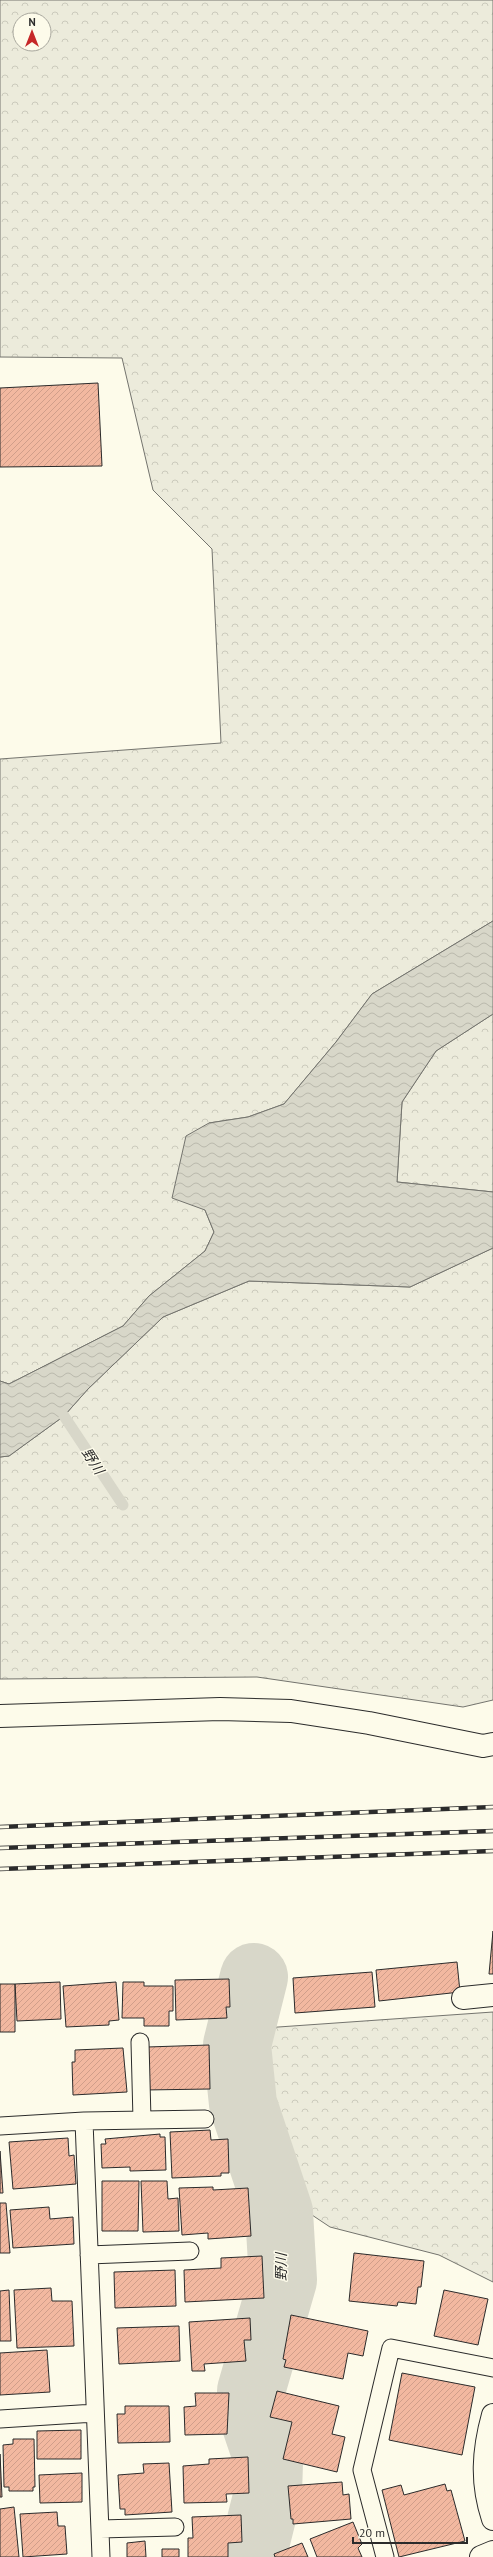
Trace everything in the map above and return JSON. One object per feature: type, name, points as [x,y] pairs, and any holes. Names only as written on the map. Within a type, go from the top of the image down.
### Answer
[{"type":"street","points":[[0,1716],[220,1709],[291,1711],[370,1723],[483,1746],[493,1744]]},
{"type":"street","points":[[462,1998],[493,1995]]},
{"type":"street","points":[[493,2414],[486,2441],[484,2467],[493,2519]]},
{"type":"street","points":[[481,2557],[493,2552]]},
{"type":"lane","points":[[140,2042],[142,2120]]},
{"type":"lane","points":[[0,2126],[84,2121],[205,2119]]},
{"type":"lane","points":[[84,2121],[101,2557]]},
{"type":"lane","points":[[89,2255],[190,2251]]},
{"type":"lane","points":[[385,2557],[362,2470],[391,2348],[493,2368]]},
{"type":"lane","points":[[0,2419],[95,2413]]},
{"type":"lane","points":[[100,2529],[175,2527]]},
{"type":"green space","points":[[0,0],[493,0],[493,921],[372,994],[336,1042],[284,1104],[248,1117],[209,1123],[205,1210],[214,1232],[205,1251],[149,1296],[123,1326],[9,1384],[0,1381],[0,759],[221,743],[212,549],[153,490],[122,358],[0,357]]},
{"type":"green space","points":[[493,1014],[493,1192],[397,1182],[402,1102],[436,1051]]},
{"type":"green space","points":[[493,1248],[493,1700],[463,1707],[257,1677],[0,1679],[0,1457],[9,1456],[64,1416],[88,1389],[163,1317],[249,1281],[410,1287]]},
{"type":"green space","points":[[493,2012],[493,2282],[439,2255],[330,2227],[294,2203],[250,2069],[264,2028]]},
{"type":"water","points":[[493,921],[493,1014],[436,1051],[402,1102],[397,1182],[493,1192],[493,1248],[410,1287],[249,1281],[163,1317],[88,1389],[64,1416],[9,1456],[0,1457],[0,1381],[9,1384],[123,1326],[149,1296],[205,1251],[214,1232],[205,1210],[172,1198],[186,1136],[209,1123],[248,1117],[284,1104],[336,1042],[372,994]]},
{"type":"building","points":[[98,383],[102,466],[0,467],[0,388]]},
{"type":"building","points":[[493,1931],[493,1974],[489,1974]]},
{"type":"building","points":[[457,1962],[460,1992],[379,2001],[376,1970]]},
{"type":"building","points":[[372,1972],[375,2007],[295,2013],[293,1978]]},
{"type":"building","points":[[229,1979],[230,2007],[226,2007],[227,2018],[176,2020],[175,1980]]},
{"type":"building","points":[[60,1982],[61,2019],[17,2021],[15,1984]]},
{"type":"building","points":[[116,1982],[119,2020],[109,2021],[109,2025],[66,2027],[63,1986]]},
{"type":"building","points":[[123,1982],[144,1982],[144,1986],[173,1986],[173,2011],[169,2011],[169,2026],[144,2026],[144,2018],[122,2018]]},
{"type":"building","points":[[0,1984],[15,1984],[15,2032],[0,2032]]},
{"type":"building","points":[[209,2045],[210,2089],[145,2090],[147,2047]]},
{"type":"building","points":[[123,2048],[127,2092],[73,2095],[72,2062],[75,2062],[75,2050]]},
{"type":"building","points":[[210,2130],[211,2140],[228,2139],[229,2173],[221,2173],[221,2176],[172,2178],[170,2132]]},
{"type":"building","points":[[160,2134],[160,2137],[165,2137],[166,2170],[130,2171],[130,2167],[102,2168],[101,2144],[106,2144],[105,2139]]},
{"type":"building","points":[[68,2138],[69,2156],[74,2155],[76,2184],[13,2189],[9,2142]]},
{"type":"building","points":[[0,2151],[3,2193],[0,2193]]},
{"type":"building","points":[[102,2181],[139,2181],[138,2231],[102,2231]]},
{"type":"building","points":[[141,2181],[167,2181],[168,2199],[178,2198],[179,2231],[143,2232]]},
{"type":"building","points":[[213,2187],[213,2190],[248,2188],[251,2236],[208,2239],[208,2233],[182,2235],[179,2188]]},
{"type":"building","points":[[0,2203],[6,2203],[10,2253],[0,2253]]},
{"type":"building","points":[[49,2207],[50,2219],[73,2217],[74,2244],[13,2248],[10,2210]]},
{"type":"building","points":[[354,2253],[424,2261],[421,2287],[418,2287],[416,2304],[398,2302],[397,2306],[349,2301]]},
{"type":"building","points":[[262,2256],[264,2298],[185,2302],[184,2270],[221,2268],[221,2258]]},
{"type":"building","points":[[175,2270],[176,2306],[115,2308],[114,2272]]},
{"type":"building","points":[[51,2288],[52,2301],[72,2301],[74,2346],[17,2348],[14,2290]]},
{"type":"building","points":[[9,2290],[11,2341],[0,2341],[0,2291]]},
{"type":"building","points":[[444,2290],[488,2299],[478,2345],[434,2336]]},
{"type":"building","points":[[291,2315],[368,2331],[363,2356],[348,2353],[343,2379],[284,2367],[286,2360],[283,2359]]},
{"type":"building","points":[[250,2318],[251,2340],[244,2340],[246,2361],[204,2364],[205,2371],[192,2371],[189,2322]]},
{"type":"building","points":[[179,2326],[180,2361],[119,2364],[117,2328]]},
{"type":"building","points":[[47,2350],[50,2392],[0,2395],[0,2353]]},
{"type":"building","points":[[402,2373],[475,2387],[462,2455],[389,2440]]},
{"type":"building","points":[[277,2391],[339,2406],[332,2434],[345,2437],[337,2472],[283,2459],[292,2422],[270,2417]]},
{"type":"building","points":[[195,2393],[229,2393],[227,2434],[185,2435],[184,2407],[196,2406]]},
{"type":"building","points":[[125,2406],[169,2406],[170,2442],[118,2443],[117,2414],[125,2414]]},
{"type":"building","points":[[81,2430],[81,2459],[37,2459],[37,2431]]},
{"type":"building","points":[[13,2439],[34,2439],[35,2487],[33,2487],[33,2491],[9,2491],[9,2487],[4,2487],[3,2445],[13,2444]]},
{"type":"building","points":[[0,2454],[2,2497],[0,2497]]},
{"type":"building","points":[[248,2457],[249,2493],[226,2494],[227,2502],[184,2503],[183,2466],[209,2464],[209,2459]]},
{"type":"building","points":[[169,2463],[172,2512],[125,2515],[125,2509],[120,2509],[118,2475],[144,2473],[143,2464]]},
{"type":"building","points":[[82,2473],[82,2502],[40,2503],[39,2475]]},
{"type":"building","points":[[342,2482],[343,2495],[349,2494],[351,2519],[293,2524],[293,2519],[291,2519],[288,2486]]},
{"type":"building","points":[[445,2484],[447,2491],[451,2490],[465,2541],[399,2557],[382,2490],[401,2485],[404,2495]]},
{"type":"building","points":[[14,2507],[19,2557],[0,2557],[0,2509]]},
{"type":"building","points":[[57,2512],[58,2526],[65,2526],[67,2554],[23,2557],[20,2514]]},
{"type":"building","points":[[241,2515],[242,2542],[228,2543],[228,2557],[188,2557],[188,2538],[193,2538],[192,2517]]},
{"type":"building","points":[[353,2522],[362,2544],[358,2548],[362,2557],[317,2557],[310,2539]]},
{"type":"building","points":[[145,2541],[146,2557],[127,2557],[127,2543]]},
{"type":"building","points":[[302,2543],[308,2557],[275,2557],[274,2554]]},
{"type":"building","points":[[162,2549],[179,2549],[179,2557],[162,2557]]},
{"type":"waterway","name":"野川","points":[[64,1416],[123,1505]]},
{"type":"waterway","name":"野川","points":[[252,2557],[268,2493],[269,2463],[254,2419],[251,2391],[283,2280],[279,2212],[243,2104],[237,2045],[254,1977]]},
{"type":"railway","points":[[0,1827],[493,1807]]},
{"type":"railway","points":[[0,1848],[493,1831]]},
{"type":"railway","points":[[0,1869],[493,1851]]}]
